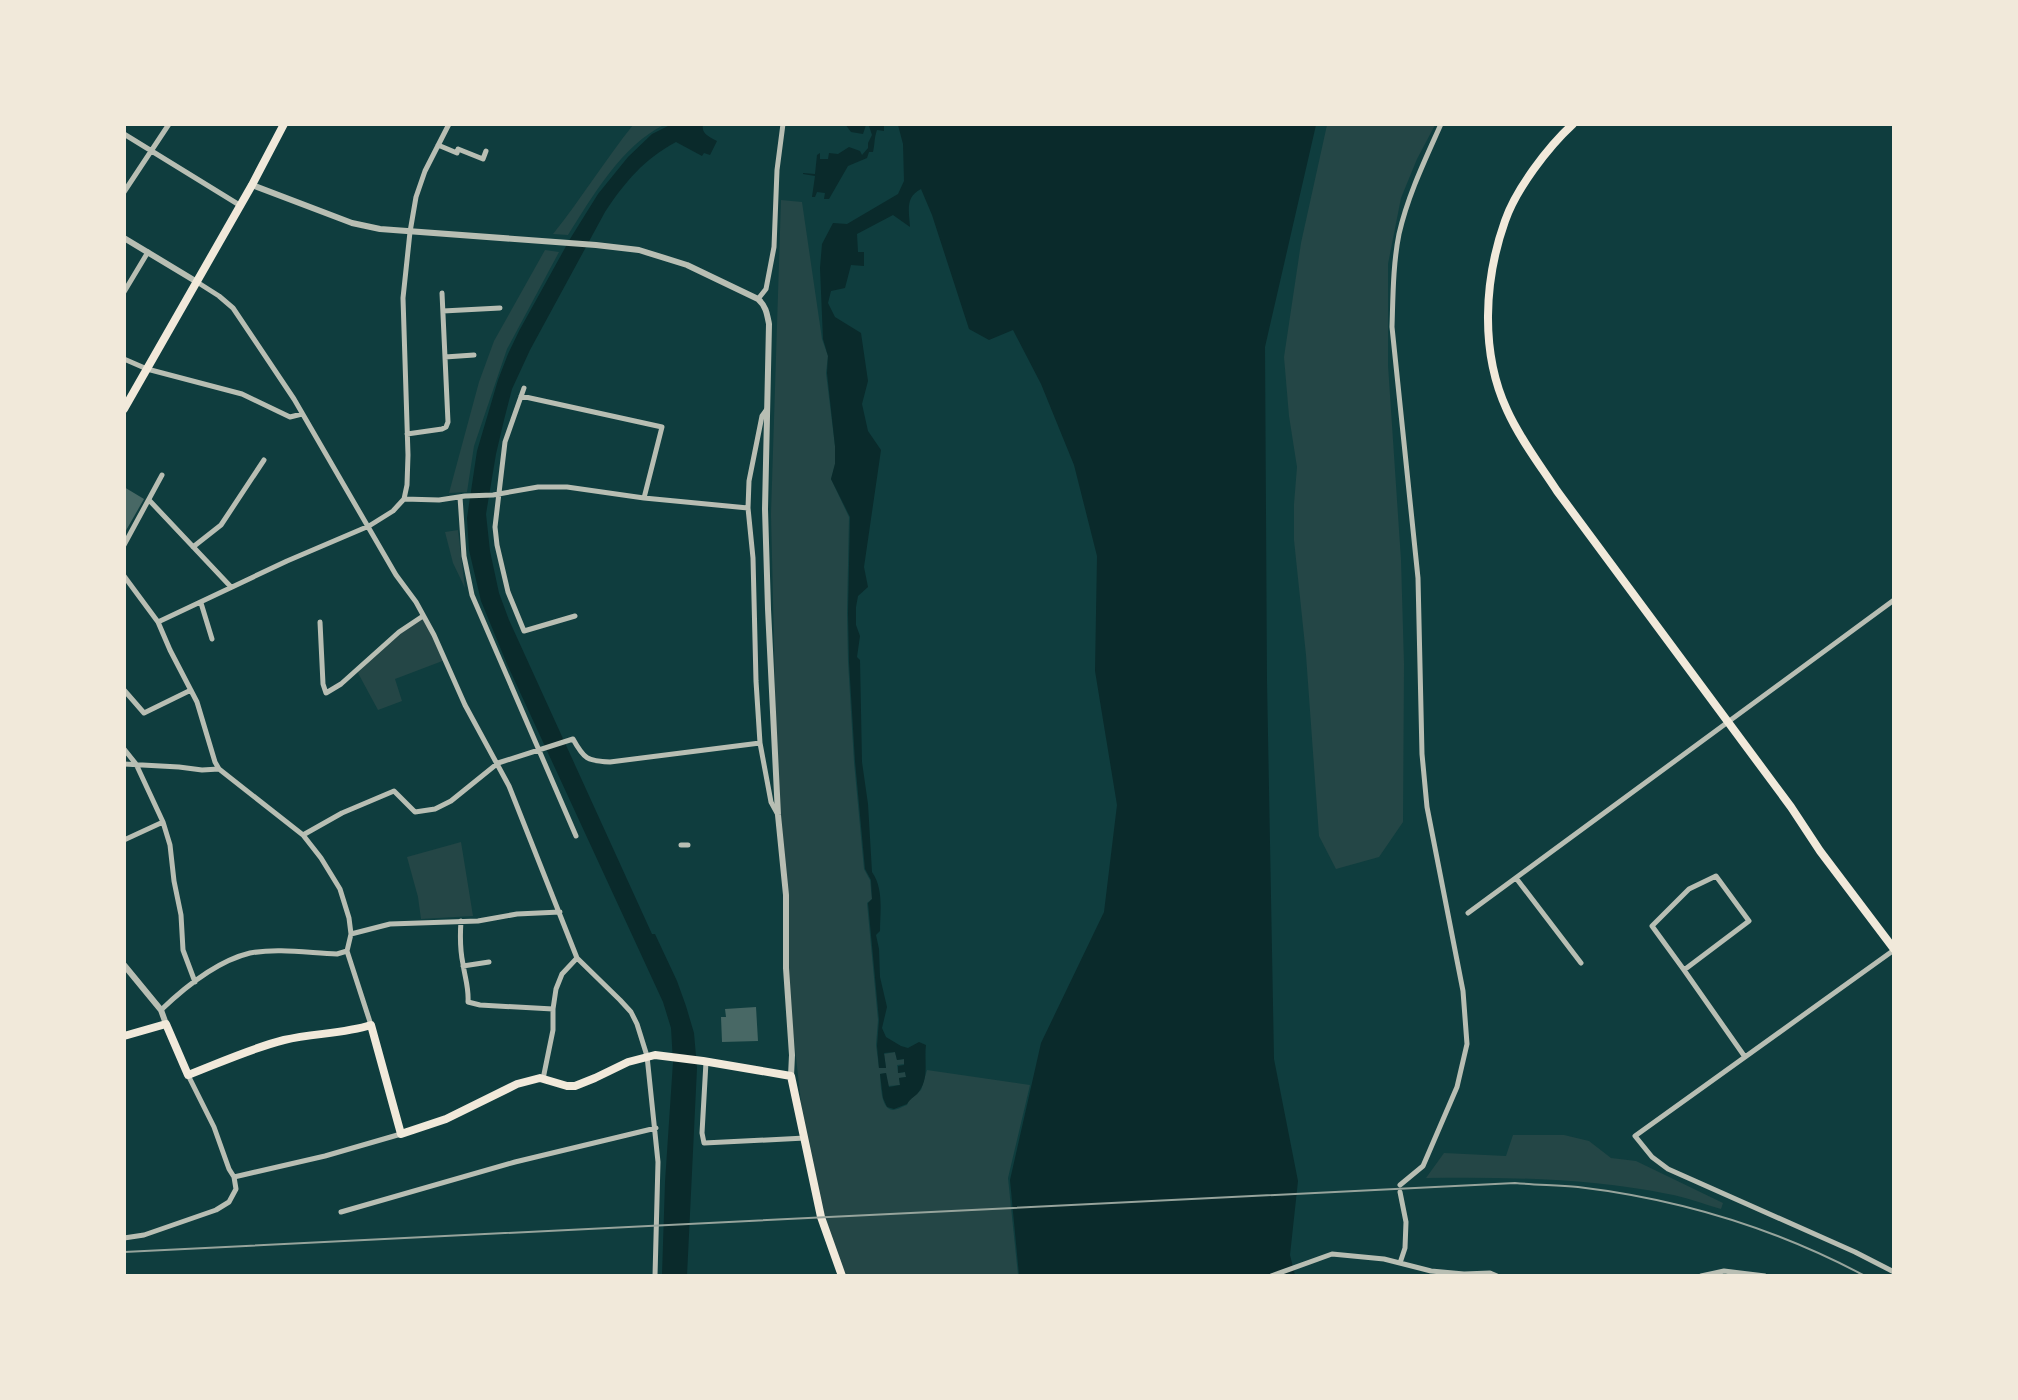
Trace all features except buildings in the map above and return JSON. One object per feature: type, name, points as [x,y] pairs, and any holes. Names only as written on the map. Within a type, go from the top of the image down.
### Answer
[{"type":"main road","points":[[124,409],[241,206],[284,124]]},
{"type":"main road","points":[[1574,124],[1539,162],[1505,219],[1491,276],[1488,330],[1498,385],[1506,408],[1522,439],[1557,491],[1893,949]]},
{"type":"main road","points":[[124,1036],[166,1024],[188,1075],[284,1040],[327,1032],[351,1032],[371,1025],[401,1134],[446,1119],[517,1084],[533,1079],[543,1079],[575,1086],[647,1056],[666,1055],[792,1076],[821,1217],[842,1275]]},
{"type":"street","points":[[124,192],[169,124]]},
{"type":"street","points":[[158,621],[369,526],[393,511],[404,499],[408,455],[403,298],[410,232],[416,197],[425,171],[449,124]]},
{"type":"street","points":[[758,299],[766,289],[774,247],[777,170],[783,124]]},
{"type":"street","points":[[1400,1263],[1405,1248],[1406,1222],[1400,1189],[1423,1166],[1457,1087],[1467,1044],[1463,991],[1427,807],[1422,754],[1418,578],[1392,327],[1393,286],[1401,226],[1415,181],[1441,124]]},
{"type":"street","points":[[124,134],[241,206]]},
{"type":"street","points":[[438,145],[457,153],[458,149],[483,159],[486,151]]},
{"type":"street","points":[[252,185],[352,223],[380,230],[639,250],[674,260],[758,299],[766,308],[769,324],[765,509],[768,609],[778,815],[786,895],[786,968],[792,1076]]},
{"type":"street","points":[[124,238],[219,296],[233,308],[302,414],[396,575],[434,635],[465,705],[509,786],[577,958],[631,1012],[637,1023],[647,1056],[656,1128],[658,1162],[655,1275]]},
{"type":"street","points":[[124,292],[148,252]]},
{"type":"street","points":[[407,434],[442,429],[448,422],[442,293]]},
{"type":"street","points":[[443,311],[500,308]]},
{"type":"street","points":[[445,357],[474,355]]},
{"type":"street","points":[[124,359],[147,369],[242,394],[290,417],[302,414]]},
{"type":"street","points":[[524,388],[505,442],[496,495],[497,545],[508,592],[524,631],[575,616]]},
{"type":"street","points":[[521,396],[662,428],[644,498]]},
{"type":"street","points":[[768,408],[762,416],[749,481],[748,508],[753,569],[760,743],[771,802],[778,815]]},
{"type":"street","points":[[193,547],[221,525],[264,460]]},
{"type":"street","points":[[124,544],[162,475]]},
{"type":"street","points":[[404,499],[439,500],[463,496],[496,495],[538,487],[567,487],[644,498],[748,508]]},
{"type":"street","points":[[463,496],[464,556],[472,595],[576,836]]},
{"type":"street","points":[[149,500],[231,587]]},
{"type":"street","points":[[124,576],[158,621],[197,702],[219,769],[303,835],[321,858],[343,895],[350,918],[351,934],[347,951],[371,1025]]},
{"type":"street","points":[[1468,913],[1893,600]]},
{"type":"street","points":[[201,603],[212,639]]},
{"type":"street","points":[[320,622],[323,684],[326,693],[341,684],[399,632],[423,616]]},
{"type":"street","points":[[124,690],[144,713],[191,690]]},
{"type":"street","points":[[303,835],[342,813],[394,791],[415,812],[435,809],[451,801],[498,763],[567,741],[573,740],[581,753],[591,761],[610,762],[760,743]]},
{"type":"street","points":[[124,749],[136,764],[163,822],[173,858],[183,950],[195,982]]},
{"type":"street","points":[[124,764],[202,771],[219,769]]},
{"type":"street","points":[[124,840],[163,822]]},
{"type":"street","points":[[1684,970],[1749,921],[1716,876],[1689,889],[1652,926],[1745,1057]]},
{"type":"street","points":[[1516,878],[1581,963]]},
{"type":"street","points":[[351,934],[390,924],[478,921],[517,914],[560,912]]},
{"type":"street","points":[[460,921],[460,945],[469,987],[468,1002],[488,1006],[553,1009]]},
{"type":"street","points":[[1893,949],[1635,1136],[1652,1157],[1668,1169],[1855,1252],[1893,1272]]},
{"type":"street","points":[[161,1010],[195,982],[222,964],[251,953],[274,951],[337,954],[347,951]]},
{"type":"street","points":[[543,1079],[553,1030],[556,989],[562,974],[577,958]]},
{"type":"street","points":[[463,966],[489,962]]},
{"type":"street","points":[[124,965],[161,1010],[166,1024]]},
{"type":"street","points":[[705,1061],[702,1132],[704,1143],[805,1138]]},
{"type":"street","points":[[124,1238],[201,1216],[229,1202],[236,1189],[234,1177],[214,1127],[188,1075]]},
{"type":"street","points":[[341,1212],[515,1162],[656,1128]]},
{"type":"street","points":[[234,1177],[325,1156],[401,1134]]},
{"type":"street","points":[[1271,1275],[1332,1254],[1384,1259],[1431,1270],[1497,1275]]},
{"type":"street","points":[[1701,1275],[1724,1271],[1765,1275]]},
{"type":"shaded area","points":[[845,124],[866,125],[863,134],[851,132]]},
{"type":"shaded area","points":[[633,125],[664,125],[635,145],[621,159],[609,173],[568,235],[553,234],[613,152]]},
{"type":"shaded area","points":[[670,125],[703,125],[705,133],[717,141],[710,155],[704,153],[702,156],[676,142],[654,156],[636,172],[605,212],[530,350],[512,389],[496,454],[486,514],[490,551],[499,593],[509,620],[652,934],[655,934],[677,981],[694,1033],[697,1068],[687,1276],[662,1275],[665,1182],[673,1062],[671,1028],[663,1002],[507,664],[481,601],[469,550],[467,518],[477,451],[498,380],[519,331],[598,194],[628,157],[652,134]]},
{"type":"shaded area","points":[[867,125],[884,125],[884,131],[877,130],[873,152],[869,152],[867,158],[848,166],[829,199],[824,199],[825,193],[817,192],[815,197],[812,197],[815,176],[803,173],[815,174],[817,155],[820,153],[820,159],[828,159],[829,153],[838,154],[849,147],[860,151],[862,155],[868,148],[872,135]]},
{"type":"shaded area","points":[[898,125],[1316,125],[1265,347],[1267,681],[1274,1059],[1298,1181],[1290,1255],[1295,1275],[1019,1275],[1010,1180],[1041,1043],[1104,912],[1117,805],[1095,671],[1097,556],[1074,465],[1041,384],[1013,330],[989,340],[969,329],[932,215],[921,189],[910,200],[910,227],[893,215],[857,234],[858,252],[864,252],[864,266],[851,265],[845,288],[831,291],[828,303],[835,317],[861,333],[868,381],[862,404],[868,431],[881,450],[864,567],[868,587],[858,596],[856,625],[860,636],[857,657],[860,660],[862,762],[868,804],[872,872],[881,901],[880,931],[876,935],[880,977],[887,1007],[882,1028],[886,1037],[901,1046],[908,1048],[919,1042],[926,1045],[926,1068],[923,1085],[919,1092],[907,1104],[894,1109],[887,1107],[883,1098],[880,1074],[886,1073],[889,1087],[900,1085],[899,1078],[906,1077],[905,1072],[898,1073],[898,1066],[904,1065],[904,1059],[897,1060],[895,1052],[884,1053],[886,1068],[879,1068],[877,1046],[879,1020],[868,903],[872,899],[871,880],[865,869],[849,662],[850,517],[831,479],[835,464],[835,446],[827,373],[828,356],[823,339],[820,268],[822,244],[833,223],[847,224],[898,194],[904,181],[903,144]]},
{"type":"shaded area","points":[[1327,125],[1435,125],[1417,159],[1401,198],[1388,264],[1388,365],[1401,560],[1404,664],[1403,822],[1379,857],[1336,869],[1319,836],[1306,655],[1294,540],[1297,467],[1289,416],[1284,357],[1301,243]]},
{"type":"shaded area","points":[[781,200],[802,202],[822,339],[828,356],[826,373],[835,446],[835,464],[831,479],[849,517],[848,661],[864,869],[870,880],[872,899],[867,903],[878,1020],[876,1045],[879,1068],[886,1068],[884,1054],[895,1052],[897,1060],[904,1059],[904,1064],[897,1065],[898,1073],[905,1072],[906,1077],[899,1078],[900,1085],[888,1086],[886,1073],[880,1074],[883,1101],[889,1109],[893,1110],[907,1105],[909,1100],[921,1090],[927,1070],[1030,1085],[1008,1178],[1018,1275],[844,1275],[821,1217],[805,1138],[786,968],[787,919],[778,815],[771,514]]},
{"type":"shaded area","points":[[545,250],[559,252],[507,349],[474,446],[467,492],[449,493],[479,382],[494,341]]},
{"type":"shaded area","points":[[458,530],[465,588],[453,563],[445,532]]},
{"type":"shaded area","points":[[423,616],[445,660],[395,679],[402,701],[378,710],[358,673],[374,654]]},
{"type":"shaded area","points":[[461,842],[473,916],[421,919],[418,897],[407,857]]},
{"type":"shaded area","points":[[1513,1135],[1564,1135],[1589,1141],[1611,1158],[1636,1161],[1723,1203],[1721,1209],[1675,1195],[1608,1185],[1517,1178],[1426,1178],[1444,1153],[1506,1156]]},
{"type":"railway","points":[[124,1252],[1515,1183],[1616,1192],[1689,1208],[1761,1230],[1865,1276]]}]
